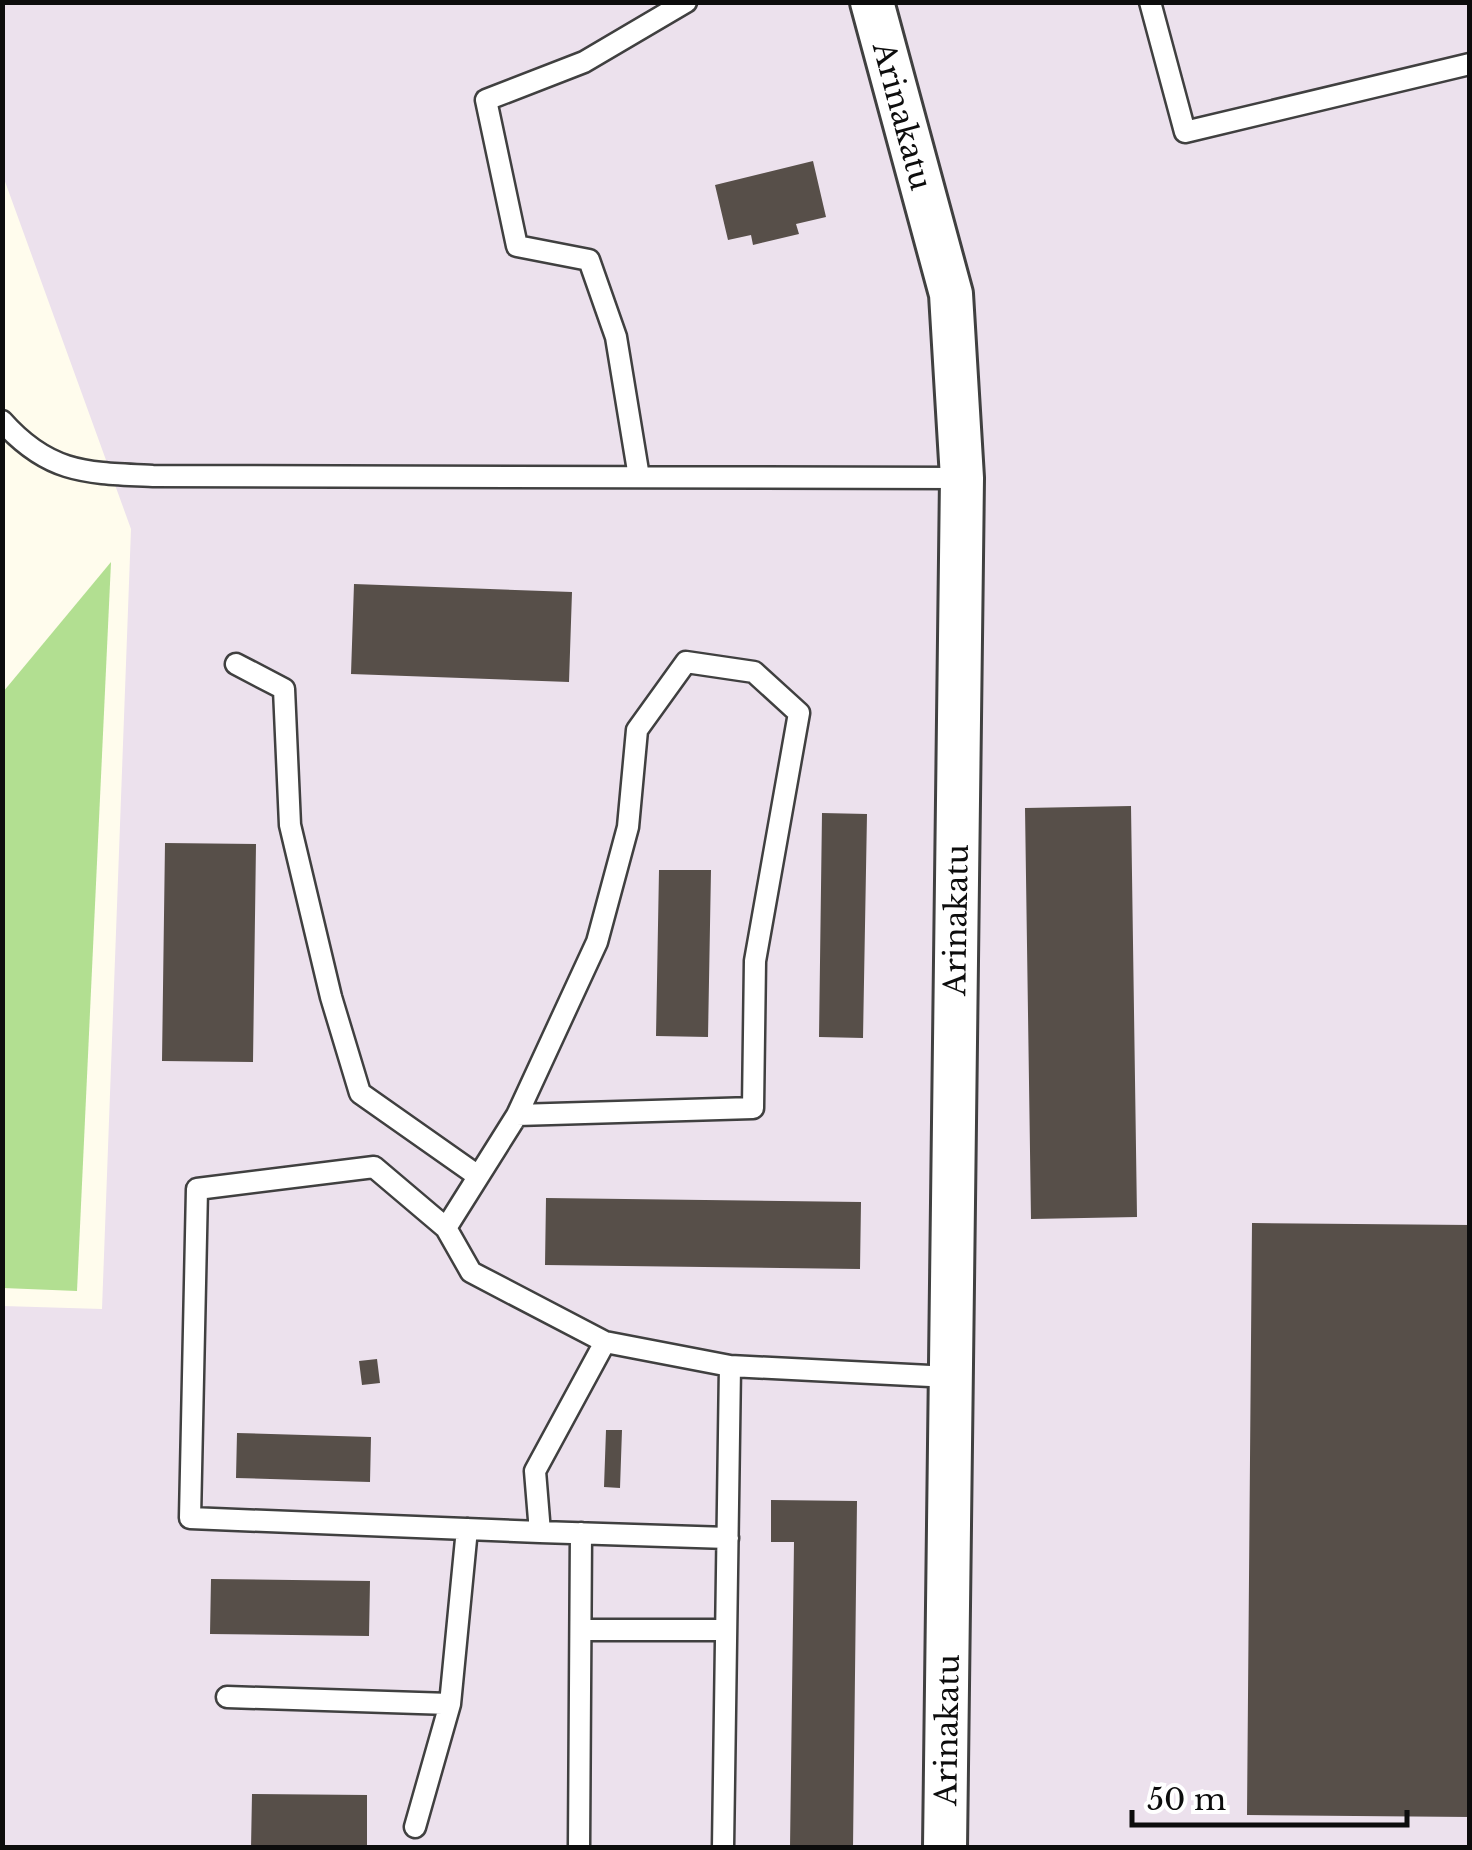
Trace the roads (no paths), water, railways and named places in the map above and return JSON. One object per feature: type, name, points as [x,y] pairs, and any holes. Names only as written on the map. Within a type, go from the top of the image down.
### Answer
[{"type":"street","name":"Arinakatu","points":[[872,2],[951,294],[962,478],[945,1848]]},
{"type":"lane","points":[[639,477],[616,337],[589,260],[517,246],[486,100],[584,62],[686,2]]},
{"type":"lane","points":[[1150,2],[1185,132],[1470,64]]},
{"type":"lane","points":[[2,421],[25,446],[78,472],[153,476],[962,478]]},
{"type":"lane","points":[[446,1228],[516,1115],[597,942],[628,827],[637,730],[686,662],[754,672],[798,713],[755,961],[754,1108],[516,1115]]},
{"type":"lane","points":[[236,664],[284,689],[290,825],[331,997],[360,1092],[478,1176]]},
{"type":"lane","points":[[728,1538],[190,1518],[197,1190],[374,1166],[446,1228],[471,1272],[606,1342],[730,1366],[950,1377]]},
{"type":"lane","points":[[540,1532],[535,1470],[606,1342]]},
{"type":"lane","points":[[723,1848],[730,1366]]},
{"type":"lane","points":[[415,1827],[450,1704],[467,1529]]},
{"type":"lane","points":[[579,1848],[581,1533]]},
{"type":"lane","points":[[581,1630],[726,1630]]},
{"type":"lane","points":[[226,1698],[450,1704]]}]
